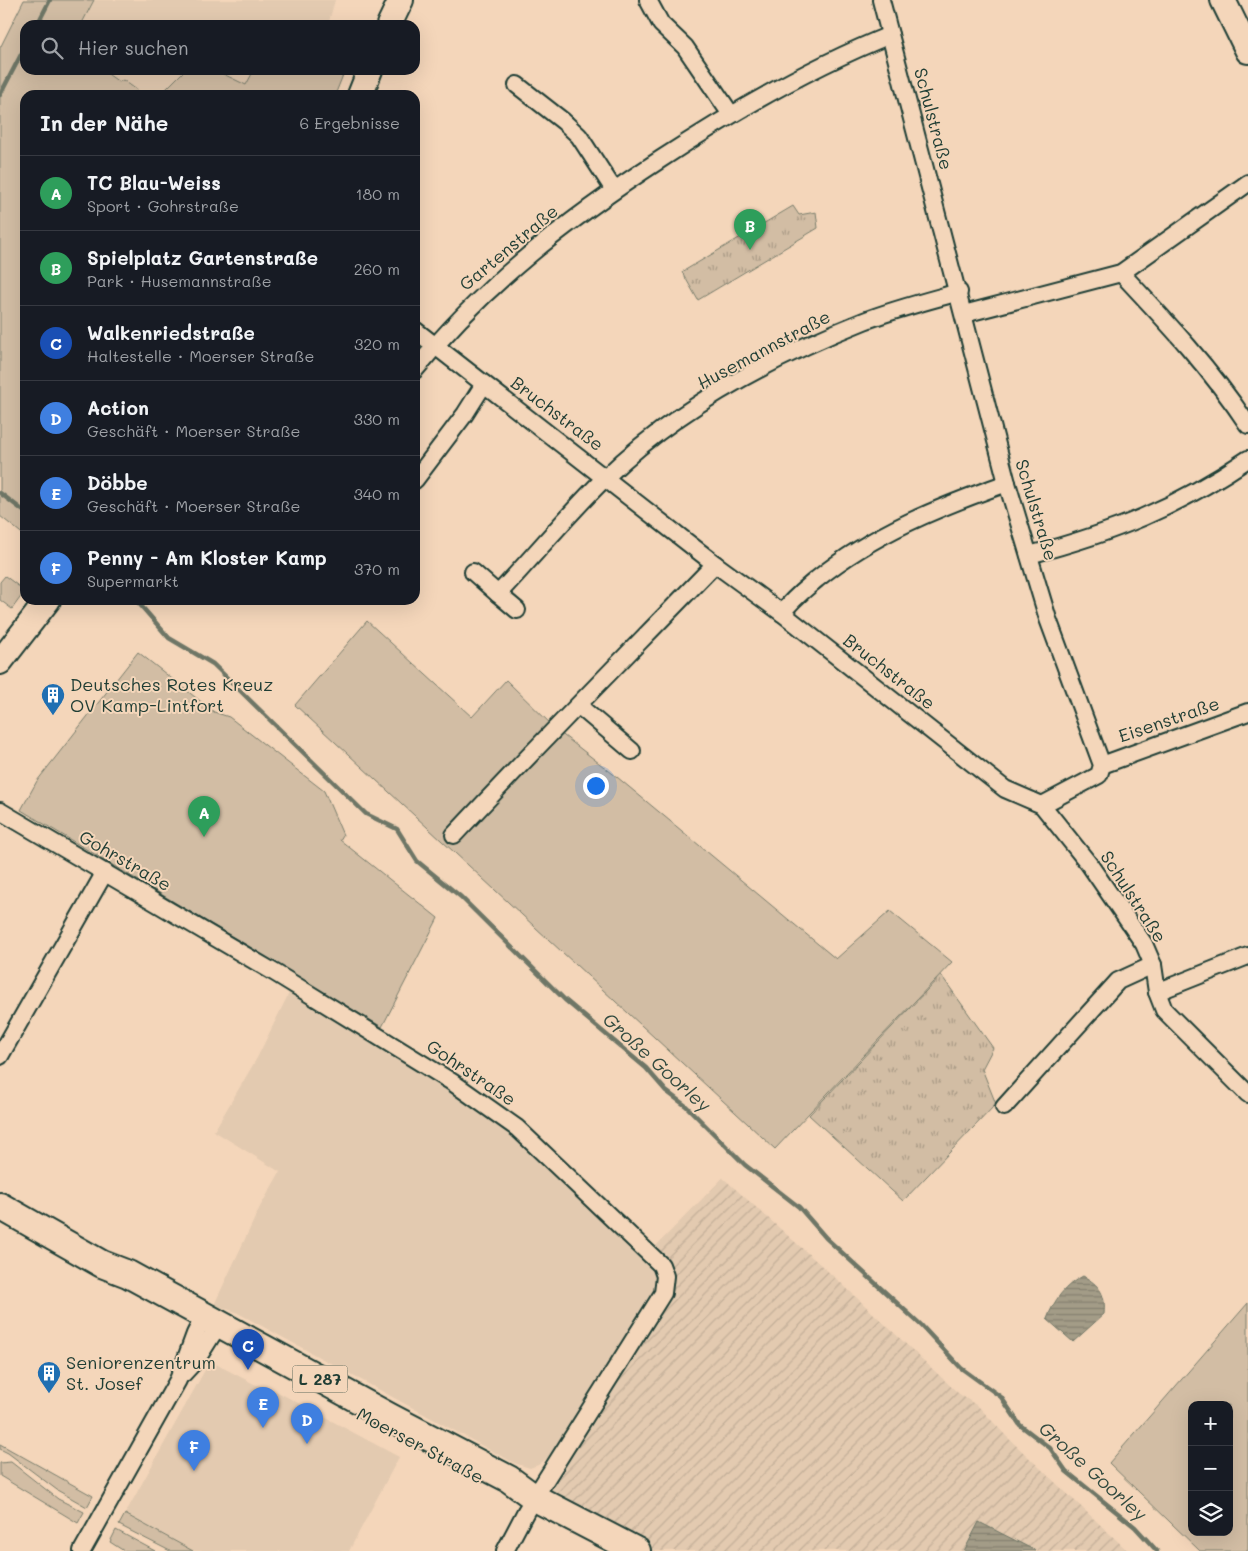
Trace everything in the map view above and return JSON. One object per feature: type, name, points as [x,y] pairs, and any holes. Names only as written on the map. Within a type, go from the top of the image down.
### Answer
[{"type":"main road","points":[[392,20],[402,0]]},
{"type":"main road","points":[[1223,0],[1248,51]]},
{"type":"main road","points":[[362,90],[368,75]]},
{"type":"main road","points":[[0,662],[44,605]]},
{"type":"main road","name":"Moerser Straße","points":[[0,1206],[102,1264],[153,1300],[208,1326],[503,1490],[535,1498],[637,1551]]},
{"type":"street","points":[[648,0],[661,24],[685,46],[730,113]]},
{"type":"street","name":"Schulstraße","points":[[881,0],[959,292],[1007,483],[1048,620],[1102,765]]},
{"type":"street","name":"Gartenstraße","points":[[436,344],[471,305],[524,257],[614,190],[730,113],[844,53],[890,35]]},
{"type":"street","points":[[517,85],[563,120],[579,136],[614,190]]},
{"type":"street","points":[[964,314],[1121,273],[1248,183]]},
{"type":"street","points":[[1121,273],[1191,348],[1230,398],[1248,425]]},
{"type":"street","name":"Husemannstraße","points":[[606,477],[668,426],[739,382],[817,342],[865,321],[959,292]]},
{"type":"street","name":"Bruchstraße","points":[[420,333],[715,564],[782,613],[1005,790],[1042,805]]},
{"type":"street","points":[[420,364],[436,344]]},
{"type":"street","name":"Bruchstraße","points":[[420,473],[465,414],[484,384]]},
{"type":"street","points":[[1029,555],[1080,541],[1135,522],[1185,499],[1248,459]]},
{"type":"street","name":"Bruchstraße","points":[[498,594],[606,477]]},
{"type":"street","points":[[782,613],[790,601],[835,564],[878,536],[942,506],[1007,483]]},
{"type":"street","points":[[454,835],[553,730],[579,706],[715,564]]},
{"type":"street","points":[[473,572],[517,610]]},
{"type":"street","points":[[579,706],[632,751]]},
{"type":"street","name":"Eisenstraße","points":[[1102,765],[1248,712]]},
{"type":"street","points":[[1042,805],[1099,776],[1102,765]]},
{"type":"street","name":"Schulstraße","points":[[1042,805],[1089,864],[1144,944],[1153,966],[1157,992],[1164,1010],[1248,1094]]},
{"type":"street","name":"Gohrstraße","points":[[0,811],[277,974],[452,1082],[518,1128],[661,1265],[665,1276],[663,1293],[535,1498],[505,1551]]},
{"type":"street","points":[[0,1056],[106,872]]},
{"type":"street","points":[[1157,992],[1248,956]]},
{"type":"street","name":"Schulstraße","points":[[1004,1107],[1118,981],[1153,966]]},
{"type":"street","points":[[82,1551],[208,1326]]},
{"type":"shaded area","points":[[94,0],[335,0],[329,20],[84,20]]},
{"type":"shaded area","points":[[109,75],[180,75],[165,90],[136,90],[123,81],[119,82]]},
{"type":"shaded area","points":[[225,75],[252,75],[246,86]]},
{"type":"shaded area","points":[[290,991],[379,1047],[453,1088],[512,1129],[654,1270],[657,1289],[554,1453],[538,1465],[530,1468],[514,1463],[236,1312],[214,1305],[260,1207],[280,1172],[214,1131],[257,1058]]},
{"type":"shaded area","points":[[723,1178],[841,1283],[958,1393],[979,1407],[1006,1436],[1128,1551],[648,1551],[537,1493],[662,1288],[654,1248]]},
{"type":"shaded area","points":[[1083,1276],[1094,1283],[1101,1291],[1104,1301],[1104,1314],[1073,1342],[1047,1319],[1061,1294]]},
{"type":"shaded area","points":[[210,1361],[254,1384],[272,1389],[399,1457],[349,1551],[193,1551],[125,1514]]},
{"type":"shaded area","points":[[979,1522],[1036,1551],[964,1551]]},
{"type":"green space","points":[[24,0],[94,0],[84,20],[20,20],[20,75],[109,75],[119,82],[123,80],[137,90],[20,90],[20,532],[0,516],[0,48]]},
{"type":"green space","points":[[180,75],[225,75],[246,85],[251,75],[343,75],[337,90],[165,90]]},
{"type":"green space","points":[[793,206],[799,215],[816,212],[818,228],[698,300],[682,272]]},
{"type":"green space","points":[[5,576],[20,587],[20,598],[12,609],[0,600],[0,582]]},
{"type":"green space","points":[[367,621],[472,717],[506,680],[559,732],[617,777],[836,959],[890,911],[952,962],[775,1149],[295,705]]},
{"type":"green space","points":[[138,652],[214,712],[229,717],[324,791],[343,835],[340,840],[438,918],[382,1027],[21,810],[37,781]]},
{"type":"green space","points":[[941,975],[993,1048],[982,1069],[996,1104],[903,1201],[809,1115]]},
{"type":"green space","points":[[1248,1303],[1248,1551],[1200,1551],[1109,1463]]},
{"type":"green space","points":[[0,1444],[93,1496],[87,1507],[57,1490],[0,1449]]},
{"type":"green space","points":[[11,1462],[58,1499],[84,1512],[78,1523],[0,1476],[0,1463]]},
{"type":"green space","points":[[125,1514],[193,1551],[170,1551],[119,1525]]},
{"type":"green space","points":[[116,1530],[155,1551],[124,1551],[110,1542]]},
{"type":"waterway","points":[[40,20],[50,0]]},
{"type":"waterway","points":[[0,95],[20,57]]},
{"type":"waterway","name":"Große Goorley","points":[[0,493],[20,508]]},
{"type":"waterway","name":"Große Goorley","points":[[140,605],[169,638],[213,664],[366,814],[397,829],[417,861],[461,897],[565,1000],[646,1068],[666,1091],[686,1106],[745,1165],[799,1207],[826,1238],[921,1325],[961,1368],[1001,1397],[1020,1425],[1050,1448],[1066,1471],[1135,1527],[1157,1551]]},
{"type":"place","name":"Spielplatz Gartenstraße","points":[[750,250]]},
{"type":"place","name":"Deutsches Rotes Kreuz OV Kamp-Lintfort","points":[[53,716]]},
{"type":"place","name":"TC Blau-Weiss","points":[[204,837]]},
{"type":"place","name":"Walkenriedstraße","points":[[248,1370]]},
{"type":"place","name":"Seniorenzentrum St. Josef","points":[[49,1394]]},
{"type":"place","name":"Döbbe","points":[[263,1428]]},
{"type":"place","name":"Action","points":[[307,1444]]},
{"type":"place","name":"Penny - Am Kloster Kamp","points":[[194,1471]]}]
